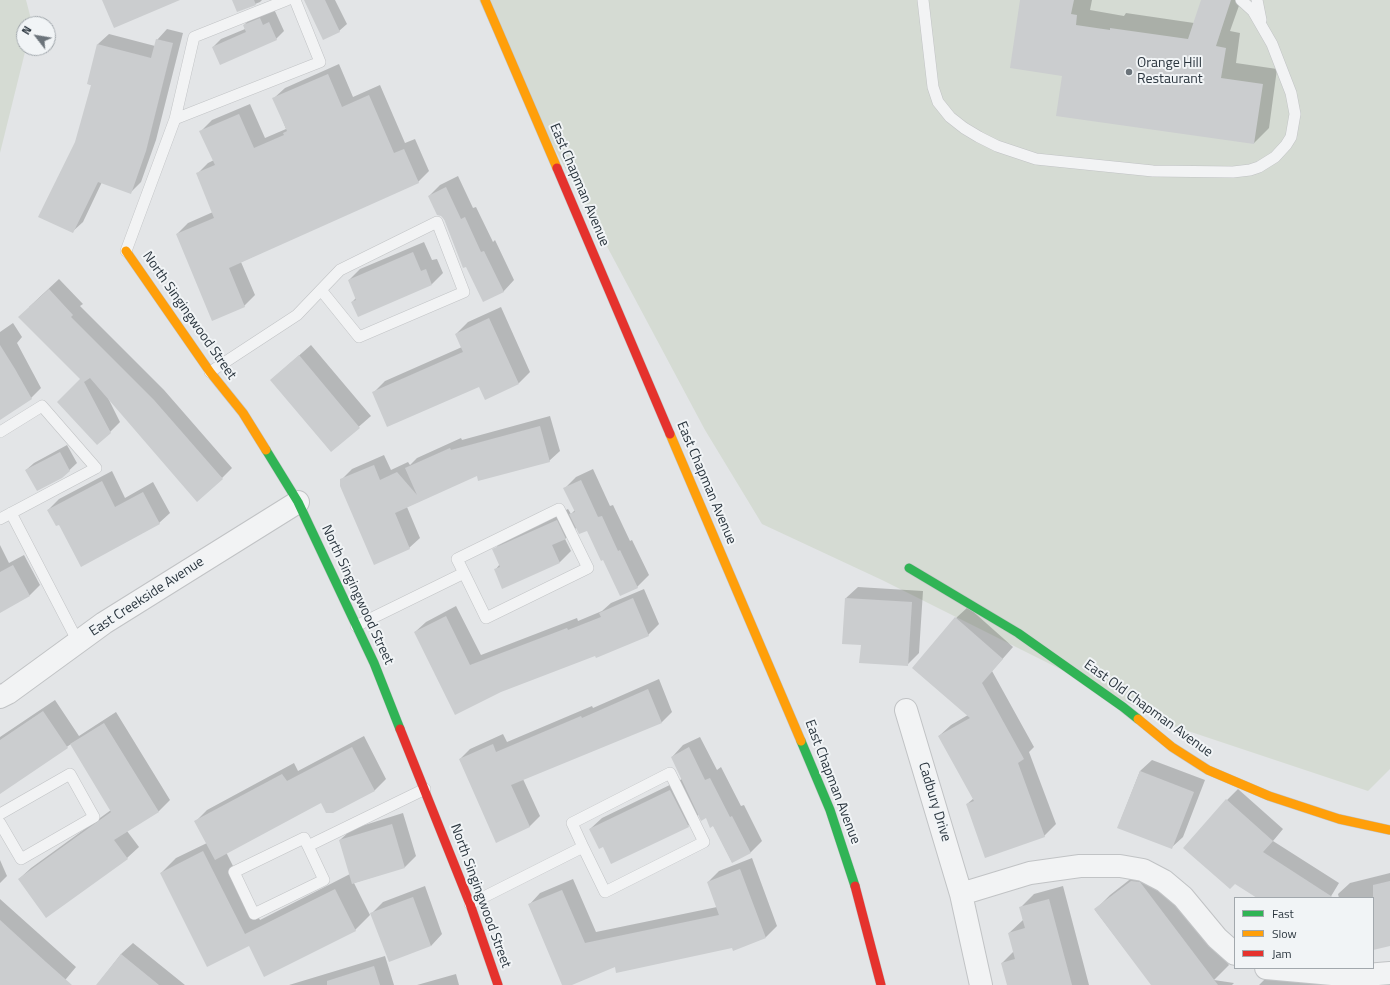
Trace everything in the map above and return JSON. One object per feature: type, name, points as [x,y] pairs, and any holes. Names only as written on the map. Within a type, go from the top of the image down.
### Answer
[{"type":"street","name":"East Chapman Avenue","points":[[485,0],[830,810],[857,892],[881,985]]},
{"type":"street","name":"North Singingwood Street","points":[[126,251],[210,372],[243,413],[298,502],[374,663],[470,904],[498,985]]},
{"type":"street","name":"East Creekside Avenue","points":[[0,697],[8,693],[104,623],[298,502]]},
{"type":"street","name":"East Old Chapman Avenue","points":[[909,568],[1018,633],[1123,707],[1172,747],[1208,770],[1269,796],[1339,819],[1390,830]]},
{"type":"street","name":"Cadbury Drive","points":[[906,710],[961,894],[981,985]]},
{"type":"street","points":[[961,894],[1030,873],[1080,866],[1120,866],[1143,870],[1164,881],[1183,897],[1217,938],[1234,953]]},
{"type":"street","points":[[1277,969],[1354,976],[1390,973]]},
{"type":"lane","points":[[126,251],[175,119],[194,37],[287,0]]},
{"type":"lane","points":[[175,119],[320,62],[295,0]]},
{"type":"lane","points":[[923,0],[933,87],[938,102],[950,117],[964,128],[998,146],[1036,159],[1153,171],[1233,172],[1250,170],[1266,164],[1275,157],[1286,145],[1293,131],[1295,114],[1291,93],[1272,44],[1252,11],[1240,0]]},
{"type":"lane","points":[[1257,0],[1261,24]]},
{"type":"lane","points":[[210,372],[297,315],[340,270],[437,222],[464,292],[359,337],[321,290]]},
{"type":"lane","points":[[0,432],[42,406],[96,468],[0,519]]},
{"type":"lane","points":[[559,509],[588,568],[486,618],[464,573],[457,559],[559,509]]},
{"type":"lane","points":[[11,513],[78,642]]},
{"type":"lane","points":[[356,626],[464,573]]},
{"type":"lane","points":[[670,773],[704,842],[605,892],[583,847],[572,823],[670,773]]},
{"type":"lane","points":[[0,814],[70,774],[94,817],[20,859],[0,823]]},
{"type":"lane","points":[[308,846],[425,789]]},
{"type":"lane","points":[[304,838],[308,846],[324,880],[254,914],[234,872],[304,838]]},
{"type":"lane","points":[[470,904],[583,847]]},
{"type":"shaded area","points":[[0,0],[26,0],[30,16],[16,16],[16,56],[24,56],[0,153]]},
{"type":"shaded area","points":[[479,0],[1390,0],[1390,769],[1368,791],[1176,727],[882,580],[762,524],[705,430],[501,48]]},
{"type":"building","points":[[102,0],[180,0],[114,28]]},
{"type":"building","points":[[232,0],[254,0],[256,5],[237,12]]},
{"type":"building","points":[[304,0],[325,0],[340,32],[323,40]]},
{"type":"building","name":"Orange Hill Restaurant","points":[[1020,0],[1074,0],[1071,14],[1077,15],[1076,25],[1110,30],[1110,28],[1188,39],[1201,0],[1231,0],[1216,46],[1226,48],[1221,78],[1263,84],[1254,144],[1056,116],[1062,76],[1010,68]]},
{"type":"building","points":[[260,18],[263,25],[269,22],[277,40],[220,65],[212,47],[246,32],[243,25]]},
{"type":"building","points":[[156,39],[173,43],[146,151],[131,194],[98,182],[73,233],[38,217],[75,142],[91,85],[87,84],[97,44],[151,58]]},
{"type":"building","points":[[328,74],[342,107],[369,95],[394,153],[404,149],[419,183],[229,268],[245,307],[212,321],[176,234],[214,218],[196,173],[215,165],[199,131],[239,114],[254,148],[284,135],[283,133],[287,131],[272,98]]},
{"type":"building","points":[[446,187],[461,219],[465,217],[481,252],[484,251],[504,292],[483,302],[466,267],[463,268],[444,219],[437,215],[428,196]]},
{"type":"building","points":[[413,252],[421,271],[426,269],[432,285],[358,317],[351,302],[356,300],[348,280]]},
{"type":"building","points":[[49,289],[73,315],[71,317],[154,400],[223,479],[197,502],[90,378],[84,382],[111,433],[97,445],[57,402],[80,379],[18,317]]},
{"type":"building","points":[[489,318],[519,384],[485,400],[479,387],[387,427],[372,392],[463,352],[455,334]]},
{"type":"building","points":[[0,345],[32,399],[0,420]]},
{"type":"building","points":[[299,355],[360,428],[331,452],[270,380]]},
{"type":"building","points":[[540,426],[550,462],[478,481],[477,476],[395,513],[410,549],[374,565],[340,486],[340,479],[374,465],[380,480],[397,472],[417,495],[405,468],[450,448],[451,450]]},
{"type":"building","points":[[60,452],[70,471],[62,478],[37,491],[25,470]]},
{"type":"building","points":[[581,480],[598,517],[602,516],[618,551],[620,550],[638,588],[620,596],[587,531],[579,534],[569,514],[575,512],[563,488]]},
{"type":"building","points":[[102,481],[115,507],[143,492],[160,524],[81,567],[59,525],[56,526],[47,510]]},
{"type":"building","points":[[557,520],[566,539],[552,545],[560,563],[502,589],[494,569],[500,567],[492,549]]},
{"type":"building","points":[[13,565],[30,596],[0,613],[0,572]]},
{"type":"building","points":[[633,598],[649,636],[596,658],[595,656],[501,692],[455,715],[414,632],[446,616],[470,665],[567,628],[568,630],[601,617],[599,613]]},
{"type":"building","points":[[845,598],[912,602],[908,666],[859,663],[861,645],[842,644]]},
{"type":"building","points":[[955,617],[1003,659],[982,683],[1024,759],[1018,763],[1045,837],[985,858],[966,804],[974,801],[938,736],[970,718],[912,668]]},
{"type":"building","points":[[648,689],[662,723],[511,785],[530,827],[496,843],[459,759],[493,744],[496,752],[581,716],[582,718]]},
{"type":"building","points":[[43,711],[68,748],[0,794],[0,740]]},
{"type":"building","points":[[104,723],[159,812],[114,840],[128,859],[46,918],[18,879],[111,812],[70,744]]},
{"type":"building","points":[[352,747],[375,791],[333,813],[326,813],[321,803],[215,860],[194,821],[282,774],[287,781]]},
{"type":"building","points":[[689,747],[705,780],[710,778],[751,853],[732,863],[713,826],[710,828],[706,818],[701,821],[671,757]]},
{"type":"building","points":[[1140,771],[1194,792],[1172,849],[1117,828]]},
{"type":"building","points":[[670,790],[689,827],[611,864],[603,847],[599,849],[589,829]]},
{"type":"building","points":[[1226,799],[1273,841],[1263,852],[1332,897],[1255,897],[1235,884],[1230,889],[1183,848]]},
{"type":"building","points":[[392,824],[405,868],[352,884],[339,840]]},
{"type":"building","points":[[203,851],[245,934],[335,889],[356,931],[264,977],[249,946],[207,967],[160,873]]},
{"type":"building","points":[[740,869],[766,938],[733,951],[732,948],[616,973],[615,967],[572,985],[562,985],[528,904],[562,890],[585,943],[719,915],[707,882]]},
{"type":"building","points":[[1131,881],[1140,882],[1218,985],[1151,985],[1094,909]]},
{"type":"building","points":[[1390,881],[1390,946],[1374,950],[1374,897],[1373,885]]},
{"type":"building","points":[[413,897],[431,946],[389,962],[370,913]]},
{"type":"building","points":[[1049,899],[1072,985],[1007,985],[1001,963],[1015,959],[1008,933],[1025,928],[1019,907]]},
{"type":"building","points":[[0,920],[46,962],[72,985],[0,985]]},
{"type":"building","points":[[121,954],[159,985],[96,985]]},
{"type":"building","points":[[374,966],[380,985],[327,985],[327,981]]},
{"type":"traffic: fast","points":[[266,450],[298,502],[374,663],[400,729]]},
{"type":"traffic: fast","points":[[909,568],[1018,633],[1138,719]]},
{"type":"traffic: fast","points":[[801,741],[830,810],[855,886]]},
{"type":"traffic: slow","points":[[485,0],[557,168]]},
{"type":"traffic: slow","points":[[126,251],[210,372],[243,413],[266,450]]},
{"type":"traffic: slow","points":[[670,434],[801,741]]},
{"type":"traffic: slow","points":[[1138,719],[1172,747],[1208,770],[1269,796],[1339,819],[1390,830]]},
{"type":"traffic: jam","points":[[557,168],[670,434]]},
{"type":"traffic: jam","points":[[400,729],[470,904],[498,985]]},
{"type":"traffic: jam","points":[[855,886],[881,985]]},
{"type":"place","name":"Orange Hill Restaurant","points":[[1129,72]]}]
